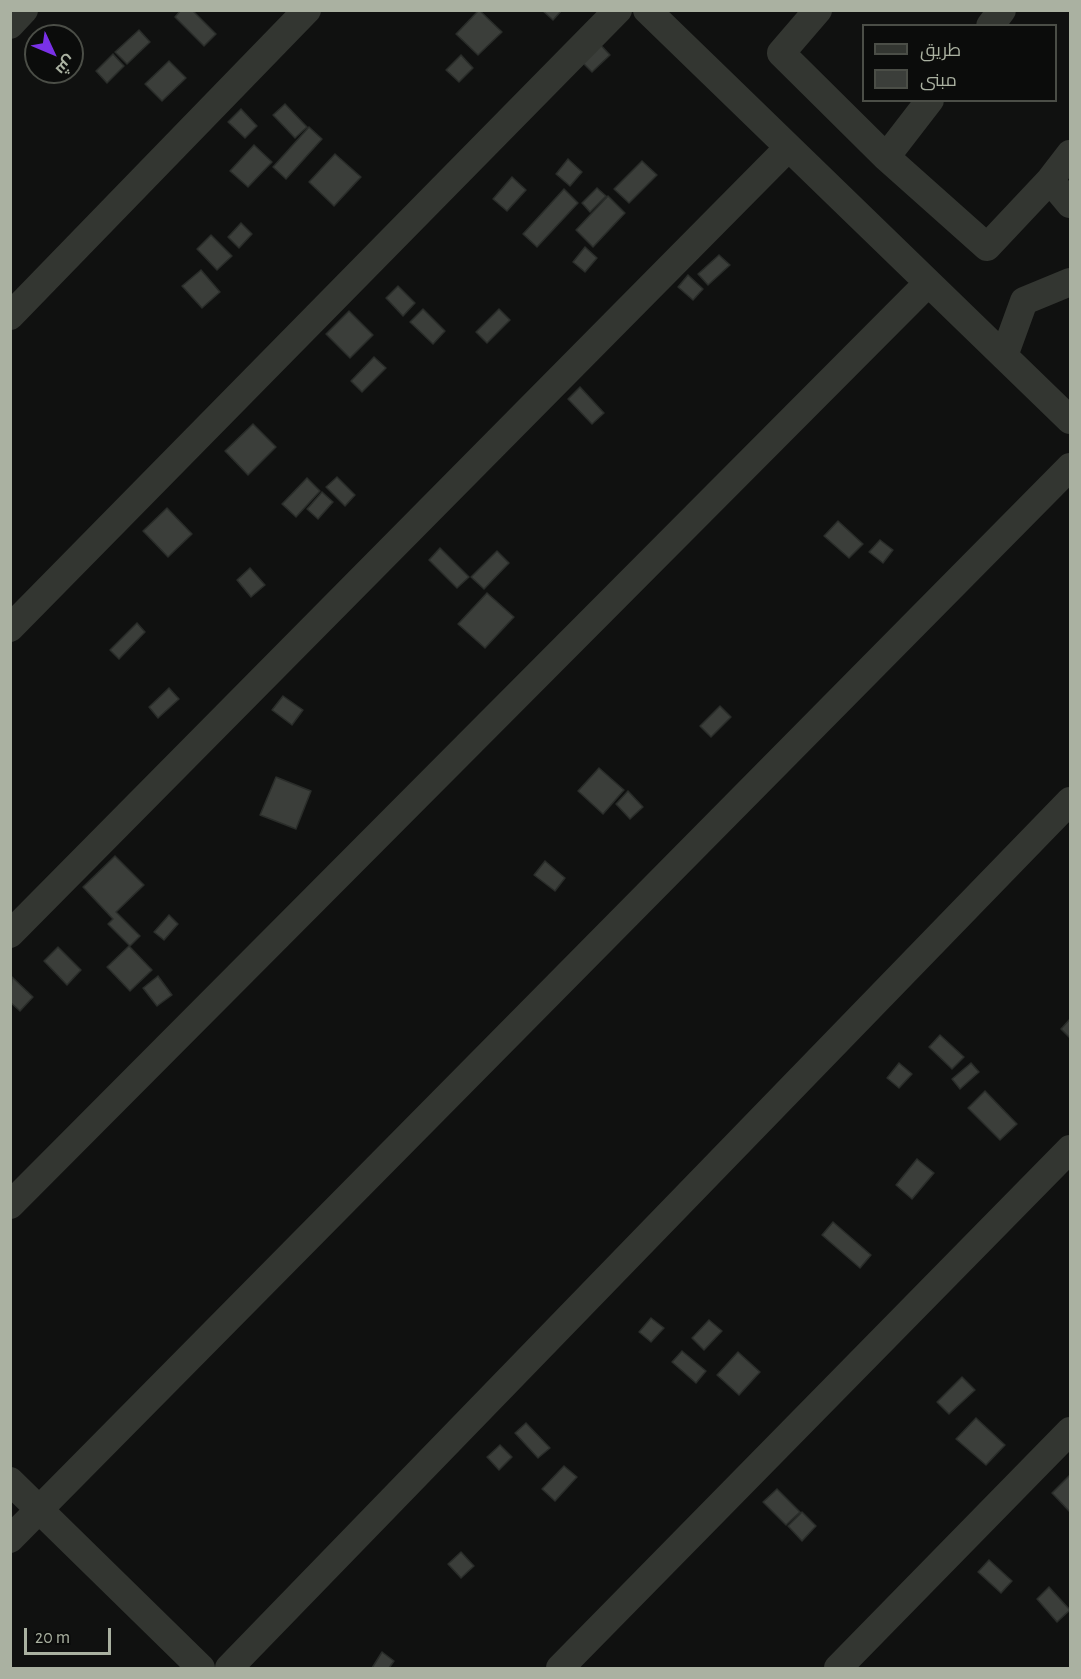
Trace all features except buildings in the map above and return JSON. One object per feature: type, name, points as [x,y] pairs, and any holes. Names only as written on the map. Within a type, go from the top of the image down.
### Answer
[{"type":"street","points":[[10,25],[24,10]]},
{"type":"street","points":[[10,316],[307,10]]},
{"type":"street","points":[[10,628],[618,10]]},
{"type":"street","points":[[647,10],[1071,420]]},
{"type":"street","points":[[818,10],[781,53],[886,156],[987,247],[1050,180],[1071,154]]},
{"type":"street","points":[[886,156],[928,102]]},
{"type":"street","points":[[10,934],[788,148]]},
{"type":"street","points":[[1050,180],[1071,204]]},
{"type":"street","points":[[1004,356],[1024,301],[1071,282]]},
{"type":"street","points":[[10,1205],[928,283]]},
{"type":"street","points":[[10,1539],[1071,467]]},
{"type":"street","points":[[229,1668],[1071,801]]},
{"type":"street","points":[[560,1668],[1071,1149]]},
{"type":"street","points":[[838,1668],[1071,1431]]},
{"type":"street","points":[[10,1481],[201,1668]]}]
